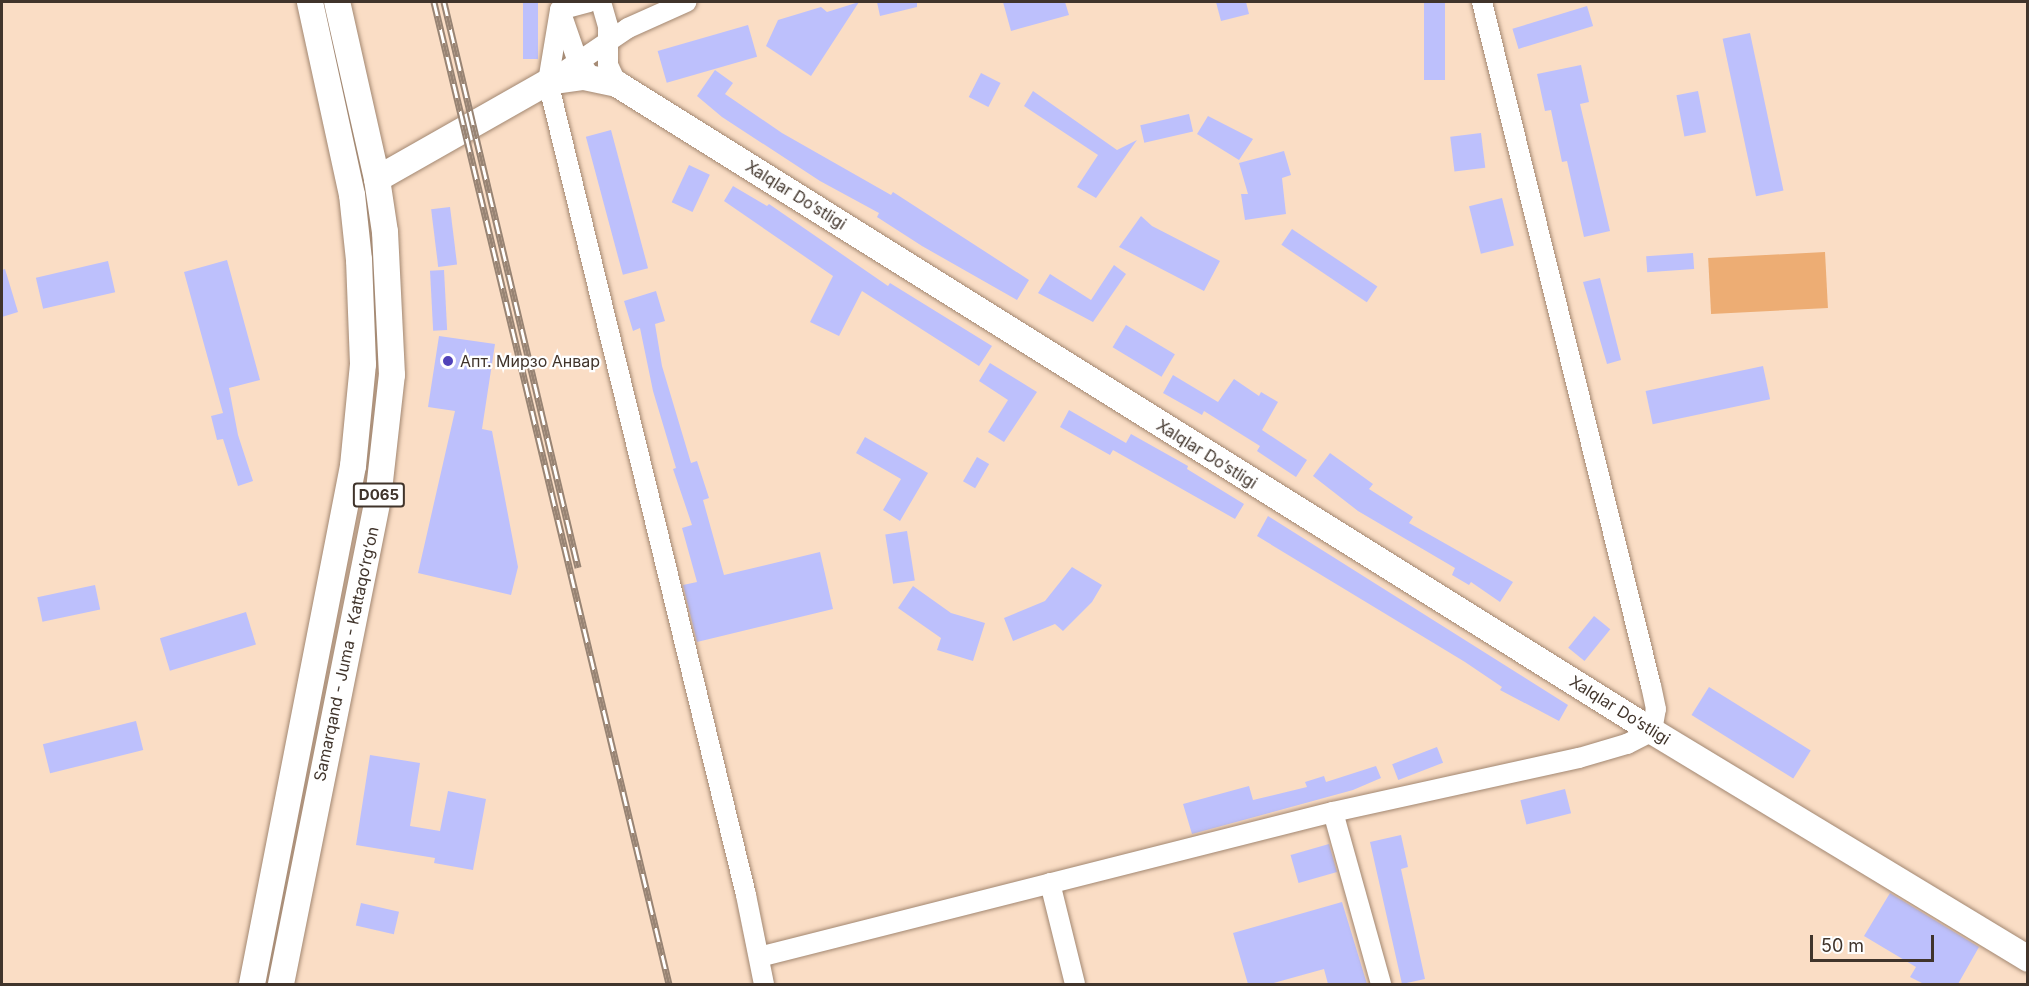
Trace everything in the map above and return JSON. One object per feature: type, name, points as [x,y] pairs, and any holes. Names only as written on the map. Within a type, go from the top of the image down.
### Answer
[{"type":"main road","name":"Samarqand - Juma - Kattaqo‘rg‘on","points":[[252,984],[353,466],[363,374],[356,227],[310,2]]},
{"type":"main road","name":"Samarqand - Juma - Kattaqo‘rg‘on","points":[[281,984],[385,455],[392,330],[377,179],[337,2]]},
{"type":"main road","points":[[377,179],[548,82],[597,75]]},
{"type":"main road","name":"Xalqlar Do’stligi","points":[[597,75],[1652,731],[2028,959]]},
{"type":"street","points":[[559,6],[589,2]]},
{"type":"street","points":[[597,75],[608,65],[608,26],[601,2]]},
{"type":"street","points":[[597,75],[608,42],[652,15],[686,2]]},
{"type":"street","points":[[759,957],[1333,812],[1579,758],[1627,744],[1652,731],[1656,709],[1651,686],[1482,2]]},
{"type":"street","points":[[559,6],[597,75]]},
{"type":"street","points":[[559,6],[548,82],[764,984]]},
{"type":"street","points":[[1333,812],[1381,984]]},
{"type":"street","points":[[1050,883],[1075,984]]},
{"type":"shaded area","points":[[1825,252],[1828,308],[1711,314],[1708,258]]},
{"type":"building","points":[[523,2],[538,2],[538,59],[523,59]]},
{"type":"building","points":[[859,2],[811,76],[766,46],[778,20],[821,7],[827,12]]},
{"type":"building","points":[[877,2],[917,2],[917,7],[880,16]]},
{"type":"building","points":[[1003,2],[1065,2],[1069,15],[1011,31]]},
{"type":"building","points":[[1216,2],[1246,2],[1249,14],[1221,21]]},
{"type":"building","points":[[1424,2],[1445,2],[1445,80],[1424,80]]},
{"type":"building","points":[[1587,6],[1593,26],[1519,49],[1512,29]]},
{"type":"building","points":[[748,25],[757,57],[667,83],[658,51]]},
{"type":"building","points":[[1750,33],[1783,190],[1756,196],[1723,39]]},
{"type":"building","points":[[1581,65],[1589,102],[1580,104],[1610,231],[1584,237],[1567,161],[1562,162],[1551,110],[1545,111],[1537,74]]},
{"type":"building","points":[[715,70],[733,83],[725,94],[782,133],[891,195],[893,192],[1029,280],[1017,300],[922,246],[877,217],[879,213],[820,181],[722,117],[697,96]]},
{"type":"building","points":[[981,73],[1001,83],[988,107],[969,97]]},
{"type":"building","points":[[1033,91],[1117,150],[1137,140],[1096,198],[1077,187],[1098,155],[1024,106]]},
{"type":"building","points":[[1698,91],[1706,132],[1684,136],[1676,95]]},
{"type":"building","points":[[1189,114],[1193,132],[1144,143],[1140,125]]},
{"type":"building","points":[[1208,116],[1253,139],[1239,160],[1197,134]]},
{"type":"building","points":[[611,130],[648,268],[623,275],[586,137]]},
{"type":"building","points":[[1481,133],[1485,168],[1454,172],[1450,137]]},
{"type":"building","points":[[1284,151],[1291,175],[1282,178],[1286,214],[1245,220],[1241,194],[1248,194],[1239,163]]},
{"type":"building","points":[[689,165],[710,175],[693,212],[672,202]]},
{"type":"building","points":[[733,186],[767,206],[769,204],[888,286],[890,283],[992,346],[979,366],[862,291],[839,336],[810,322],[833,276],[724,201]]},
{"type":"building","points":[[1502,198],[1514,246],[1481,254],[1469,206]]},
{"type":"building","points":[[450,207],[457,265],[438,267],[431,209]]},
{"type":"building","points":[[1141,216],[1152,226],[1220,261],[1204,291],[1119,247]]},
{"type":"building","points":[[1292,229],[1377,287],[1367,302],[1281,245]]},
{"type":"building","points":[[1693,253],[1694,269],[1647,272],[1646,256]]},
{"type":"building","points":[[227,260],[260,380],[229,388],[238,435],[253,481],[238,486],[223,439],[217,440],[211,416],[223,413],[184,272]]},
{"type":"building","points":[[108,261],[115,292],[43,309],[36,278]]},
{"type":"building","points":[[1114,265],[1126,274],[1093,322],[1038,293],[1050,274],[1091,300]]},
{"type":"building","points":[[5,269],[18,312],[2,317],[2,270]]},
{"type":"building","points":[[444,270],[447,330],[433,331],[430,271]]},
{"type":"building","points":[[1600,278],[1621,360],[1607,364],[1583,282]]},
{"type":"building","points":[[656,291],[665,321],[655,324],[662,366],[691,463],[697,461],[709,498],[703,500],[724,575],[820,552],[833,609],[697,642],[683,585],[697,582],[682,528],[692,525],[673,469],[676,468],[653,391],[640,328],[633,331],[624,301]]},
{"type":"building","points":[[1126,325],[1175,354],[1161,377],[1113,347]]},
{"type":"building","points":[[439,336],[495,344],[482,429],[492,431],[518,567],[511,595],[418,573],[455,411],[428,407]]},
{"type":"building","points":[[990,363],[1037,392],[1004,442],[988,432],[1008,400],[979,381]]},
{"type":"building","points":[[1763,366],[1770,399],[1653,424],[1646,391]]},
{"type":"building","points":[[1173,375],[1218,402],[1234,379],[1259,396],[1261,392],[1278,402],[1262,430],[1307,460],[1296,477],[1257,451],[1260,446],[1204,411],[1202,415],[1163,393]]},
{"type":"building","points":[[1069,410],[1126,443],[1131,434],[1188,466],[1187,469],[1244,504],[1235,519],[1113,450],[1110,455],[1060,427]]},
{"type":"building","points":[[865,437],[928,473],[900,521],[883,510],[901,479],[856,453]]},
{"type":"building","points":[[1330,453],[1373,484],[1369,489],[1413,517],[1409,523],[1513,582],[1500,602],[1471,582],[1469,585],[1452,575],[1455,568],[1358,511],[1313,476]]},
{"type":"building","points":[[977,457],[989,464],[975,488],[963,481]]},
{"type":"building","points":[[1268,516],[1568,705],[1559,721],[1500,690],[1502,687],[1465,662],[1257,536]]},
{"type":"building","points":[[907,531],[915,580],[893,584],[885,534]]},
{"type":"building","points":[[1072,567],[1102,585],[1092,602],[1063,631],[1055,624],[1013,641],[1004,618],[1045,601]]},
{"type":"building","points":[[95,585],[100,609],[42,622],[37,597]]},
{"type":"building","points":[[913,586],[951,613],[985,623],[973,661],[937,650],[941,638],[898,608]]},
{"type":"building","points":[[246,612],[256,645],[170,671],[160,638]]},
{"type":"building","points":[[1594,616],[1610,629],[1585,661],[1568,648]]},
{"type":"building","points":[[1709,687],[1811,751],[1793,779],[1692,715]]},
{"type":"building","points":[[136,721],[143,750],[50,773],[43,744]]},
{"type":"building","points":[[1437,747],[1443,763],[1398,780],[1392,764]]},
{"type":"building","points":[[370,755],[420,763],[410,826],[440,831],[448,791],[486,799],[473,870],[434,863],[435,858],[356,845]]},
{"type":"building","points":[[1376,766],[1381,778],[1353,790],[1192,834],[1183,804],[1249,786],[1253,800],[1307,787],[1305,782],[1324,776],[1326,782]]},
{"type":"building","points":[[1565,789],[1571,813],[1526,824],[1520,800]]},
{"type":"building","points":[[1401,835],[1408,867],[1401,869],[1425,979],[1402,984],[1370,842]]},
{"type":"building","points":[[1329,844],[1337,872],[1299,883],[1291,855]]},
{"type":"building","points":[[1890,893],[1979,947],[1958,984],[1924,984],[1910,977],[1916,967],[1864,936]]},
{"type":"building","points":[[1342,902],[1367,984],[1328,984],[1324,969],[1270,984],[1248,984],[1233,933]]},
{"type":"building","points":[[361,903],[399,912],[394,934],[356,925]]},
{"type":"railway","points":[[434,2],[669,984]]},
{"type":"railway","points":[[444,2],[578,567]]},
{"type":"place","name":"Апт. Мирзо Анвар","points":[[448,361]]}]
